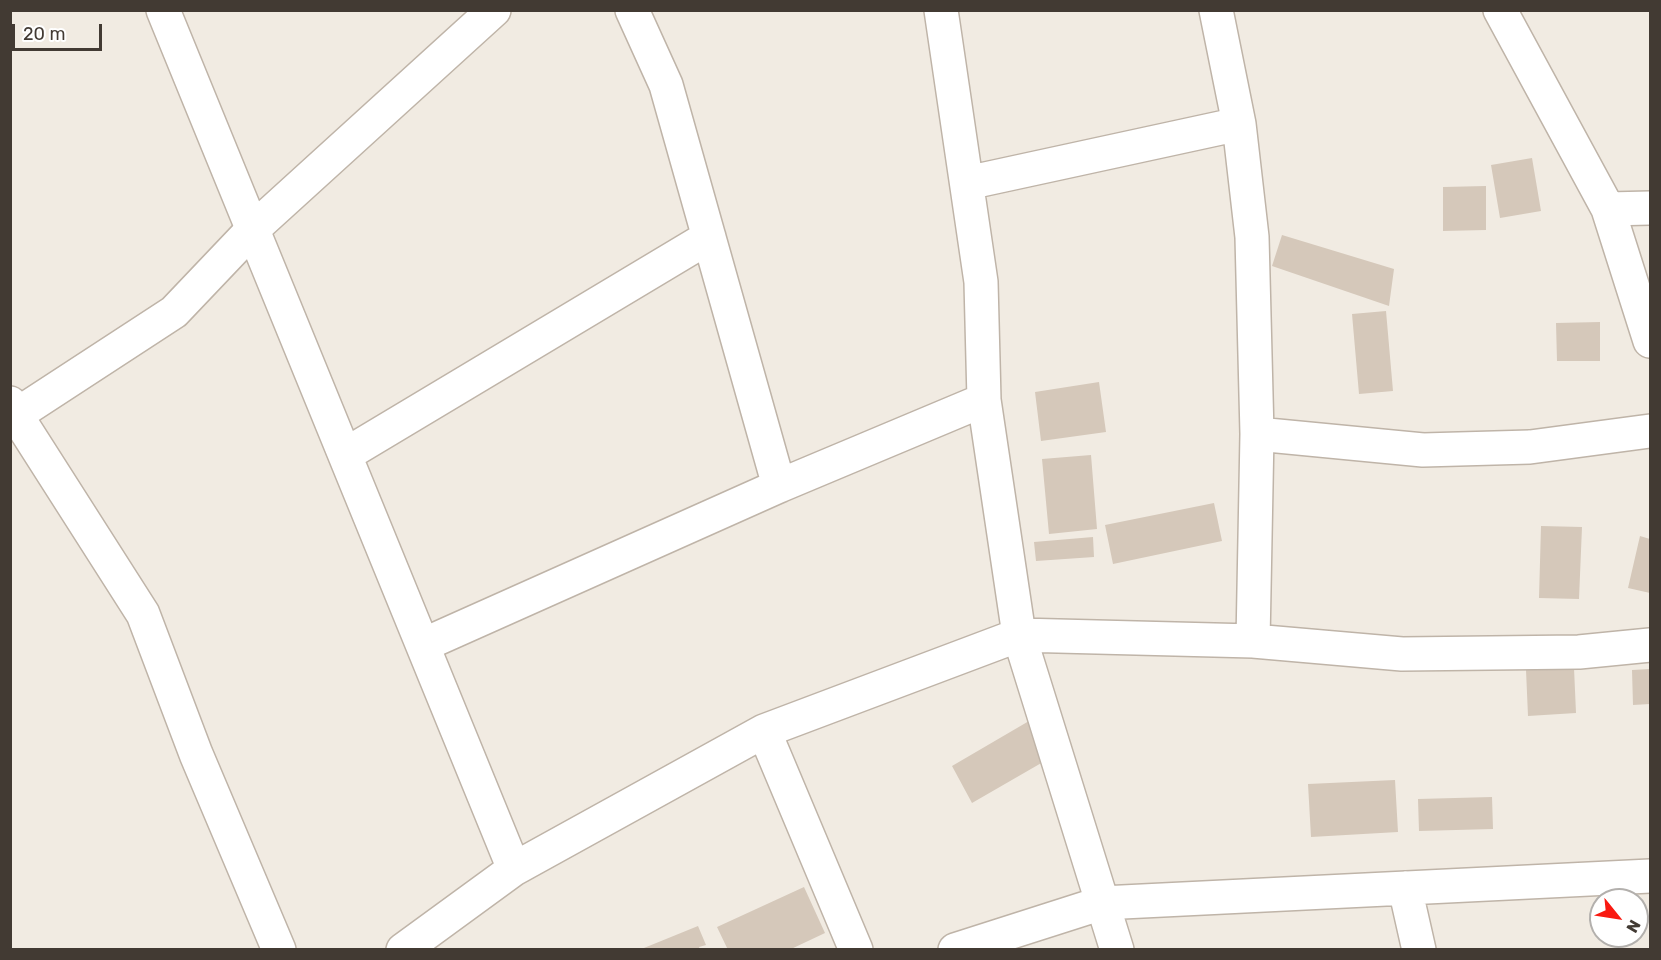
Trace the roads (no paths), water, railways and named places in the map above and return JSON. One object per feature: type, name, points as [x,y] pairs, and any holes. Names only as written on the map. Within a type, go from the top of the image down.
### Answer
[{"type":"street","points":[[279,950],[196,754],[143,614],[12,412],[174,312],[252,230],[494,10]]},
{"type":"street","points":[[632,10],[666,85],[779,486]]},
{"type":"street","points":[[941,10],[981,282],[984,400],[1019,635],[1117,950]]},
{"type":"street","points":[[1216,10],[1239,124],[1252,237],[1257,434],[1253,641]]},
{"type":"street","points":[[1500,10],[1608,209],[1650,341]]},
{"type":"street","points":[[164,11],[514,869]]},
{"type":"street","points":[[967,183],[1239,124]]},
{"type":"street","points":[[1608,209],[1650,208]]},
{"type":"street","points":[[345,455],[709,237]]},
{"type":"street","points":[[423,645],[779,486],[984,400]]},
{"type":"street","points":[[1257,434],[1423,450],[1530,447],[1650,431]]},
{"type":"street","points":[[403,950],[514,869],[764,731],[1019,635],[1253,641],[1402,654],[1579,652],[1650,645]]},
{"type":"street","points":[[764,731],[856,950]]},
{"type":"street","points":[[955,950],[1102,903],[1650,876]]},
{"type":"street","points":[[1406,888],[1419,950]]}]
